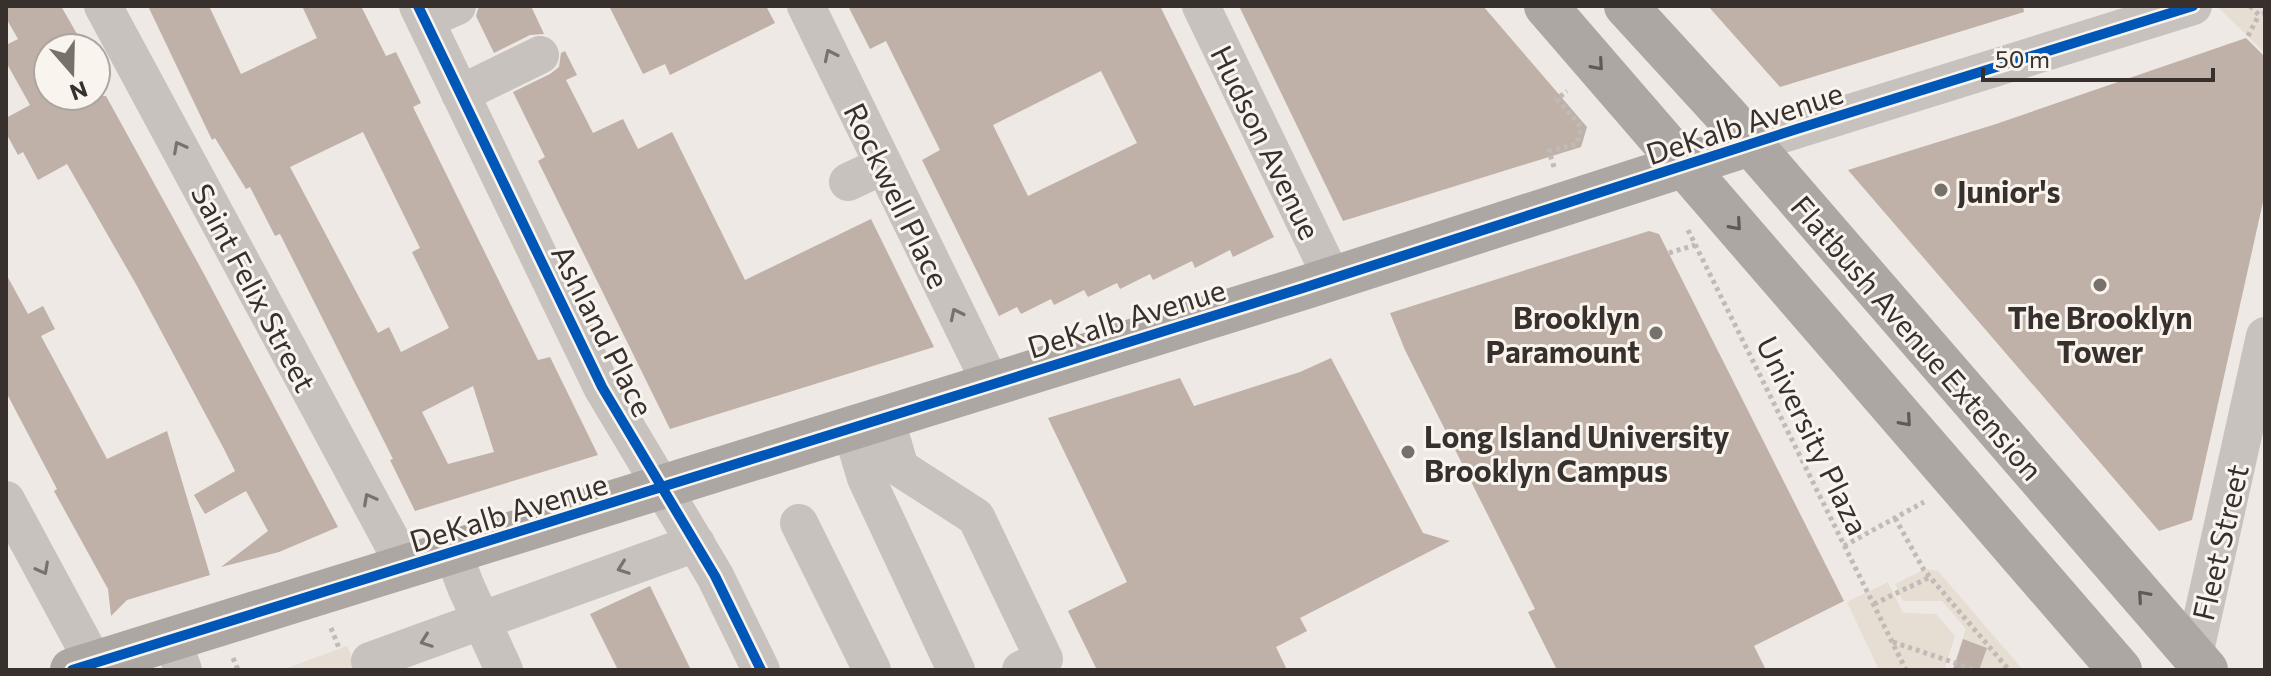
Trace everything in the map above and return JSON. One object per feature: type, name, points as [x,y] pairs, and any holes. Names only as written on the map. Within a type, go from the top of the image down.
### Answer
[{"type":"main road","points":[[1546,6],[2120,670]]},
{"type":"main road","name":"Flatbush Avenue Extension","points":[[1626,6],[1750,144],[2200,663]]},
{"type":"main road","name":"DeKalb Avenue","points":[[83,666],[178,655],[406,568],[1750,144]]},
{"type":"street","name":"Saint Felix Street","points":[[103,6],[406,568]]},
{"type":"street","name":"Rockwell Place","points":[[806,6],[991,384]]},
{"type":"street","name":"Hudson Avenue","points":[[1201,6],[1332,278]]},
{"type":"street","name":"DeKalb Avenue","points":[[1750,144],[2193,6]]},
{"type":"street","name":"Ashland Place","points":[[433,11],[460,94],[602,387],[696,543],[761,670]]},
{"type":"street","points":[[460,94],[540,55]]},
{"type":"street","points":[[848,182],[884,165]]},
{"type":"street","name":"Fleet Street","points":[[2200,663],[2265,336]]},
{"type":"street","points":[[868,422],[866,478],[956,670]]},
{"type":"street","points":[[868,422],[900,468],[976,517],[1044,659],[1021,670]]},
{"type":"street","points":[[6,500],[83,666]]},
{"type":"street","points":[[799,523],[872,670]]},
{"type":"street","points":[[374,670],[370,661],[696,543]]},
{"type":"street","points":[[453,553],[504,670]]},
{"type":"path","points":[[2248,36],[2262,14],[2250,6]]},
{"type":"path","points":[[1554,167],[1549,151],[1577,144],[1576,136],[1581,127],[1557,99],[1567,91]]},
{"type":"path","points":[[1669,253],[1695,245]]},
{"type":"path","points":[[1844,546],[1924,502]]},
{"type":"path","points":[[1895,518],[1930,577],[2009,670]]},
{"type":"path","points":[[1874,604],[1930,577]]},
{"type":"path","points":[[331,628],[340,649]]},
{"type":"path","points":[[1892,642],[1976,670]]},
{"type":"path","points":[[233,658],[238,670]]},
{"type":"shaded area","points":[[2221,6],[2265,6],[2265,53],[2220,9]]},
{"type":"shaded area","points":[[1925,569],[1938,571],[2023,670],[1952,670],[1966,629],[1942,601],[1903,601],[1895,584]]},
{"type":"shaded area","points":[[1888,582],[1903,613],[1936,614],[1955,636],[1944,670],[1879,670],[1847,602]]},
{"type":"shaded area","points":[[347,646],[357,670],[282,670]]},
{"type":"building","points":[[6,6],[61,6],[76,32],[32,32],[32,112],[112,112],[112,107],[338,527],[279,552],[221,567],[268,531],[246,491],[205,514],[194,495],[235,471],[224,449],[137,286],[67,164],[38,180],[23,152],[18,155],[6,133],[6,118],[30,105],[6,62],[6,45],[18,39],[6,18]]},
{"type":"building","points":[[148,6],[209,6],[241,74],[317,38],[302,6],[361,6],[386,56],[396,52],[421,103],[413,107],[538,360],[550,357],[598,455],[415,511],[390,460],[393,459],[280,234],[275,236],[250,187],[246,189],[215,138],[212,140]],"holes":[[[363,132],[420,248],[412,252],[449,328],[401,352],[389,327],[378,333],[290,167]],[[473,386],[494,452],[448,464],[422,412]]]},
{"type":"building","points":[[479,6],[531,6],[544,34],[530,35],[494,53],[476,16]]},
{"type":"building","points":[[609,6],[766,6],[775,23],[670,75],[665,64],[643,74]]},
{"type":"building","points":[[848,6],[1160,6],[1274,237],[1233,257],[1230,250],[1195,268],[1192,261],[1153,280],[1150,274],[1120,289],[1117,283],[1088,297],[1084,290],[1054,305],[1051,299],[1021,314],[1017,307],[999,316],[922,160],[940,150],[886,41],[870,49]],"holes":[[[1101,71],[1137,143],[1028,196],[993,125]]]},
{"type":"building","points":[[1239,6],[1483,6],[1587,127],[1581,147],[1343,221]]},
{"type":"building","points":[[1708,6],[2023,6],[2024,12],[1780,87]]},
{"type":"building","name":"The Brooklyn Tower","points":[[2246,38],[2265,57],[2265,193],[2192,520],[2159,531],[1848,170],[1996,124]]},
{"type":"building","points":[[565,51],[577,75],[566,80],[593,133],[623,119],[638,149],[672,132],[745,280],[871,219],[934,347],[670,429],[538,161],[545,157],[513,92],[559,67],[561,53]]},
{"type":"building","points":[[1649,231],[1659,234],[1844,601],[1754,646],[1766,670],[1557,670],[1528,612],[1535,609],[1405,350],[1390,313]]},
{"type":"building","points":[[6,274],[28,314],[43,306],[55,329],[41,336],[107,459],[167,431],[210,575],[127,600],[111,616],[108,589],[54,491],[57,489],[6,392]]},
{"type":"building","points":[[1331,358],[1423,533],[1450,541],[1300,618],[1307,631],[1276,647],[1287,670],[1097,670],[1068,611],[1127,582],[1048,418],[1180,378],[1194,406],[1300,372]]},
{"type":"building","points":[[650,586],[691,670],[618,670],[590,614]]},
{"type":"building","points":[[1963,639],[1987,648],[1979,670],[1953,670]]},
{"type":"cycle path","points":[[418,6],[602,387],[715,576],[761,670]]},
{"type":"cycle path","points":[[72,670],[1303,288],[1800,128],[2193,6]]},
{"type":"place","name":"Junior's","points":[[1941,190]]},
{"type":"place","name":"The Brooklyn Tower","points":[[2100,285]]},
{"type":"place","name":"Brooklyn Paramount","points":[[1656,333]]},
{"type":"place","name":"Long Island University Brooklyn Campus","points":[[1408,452]]}]
